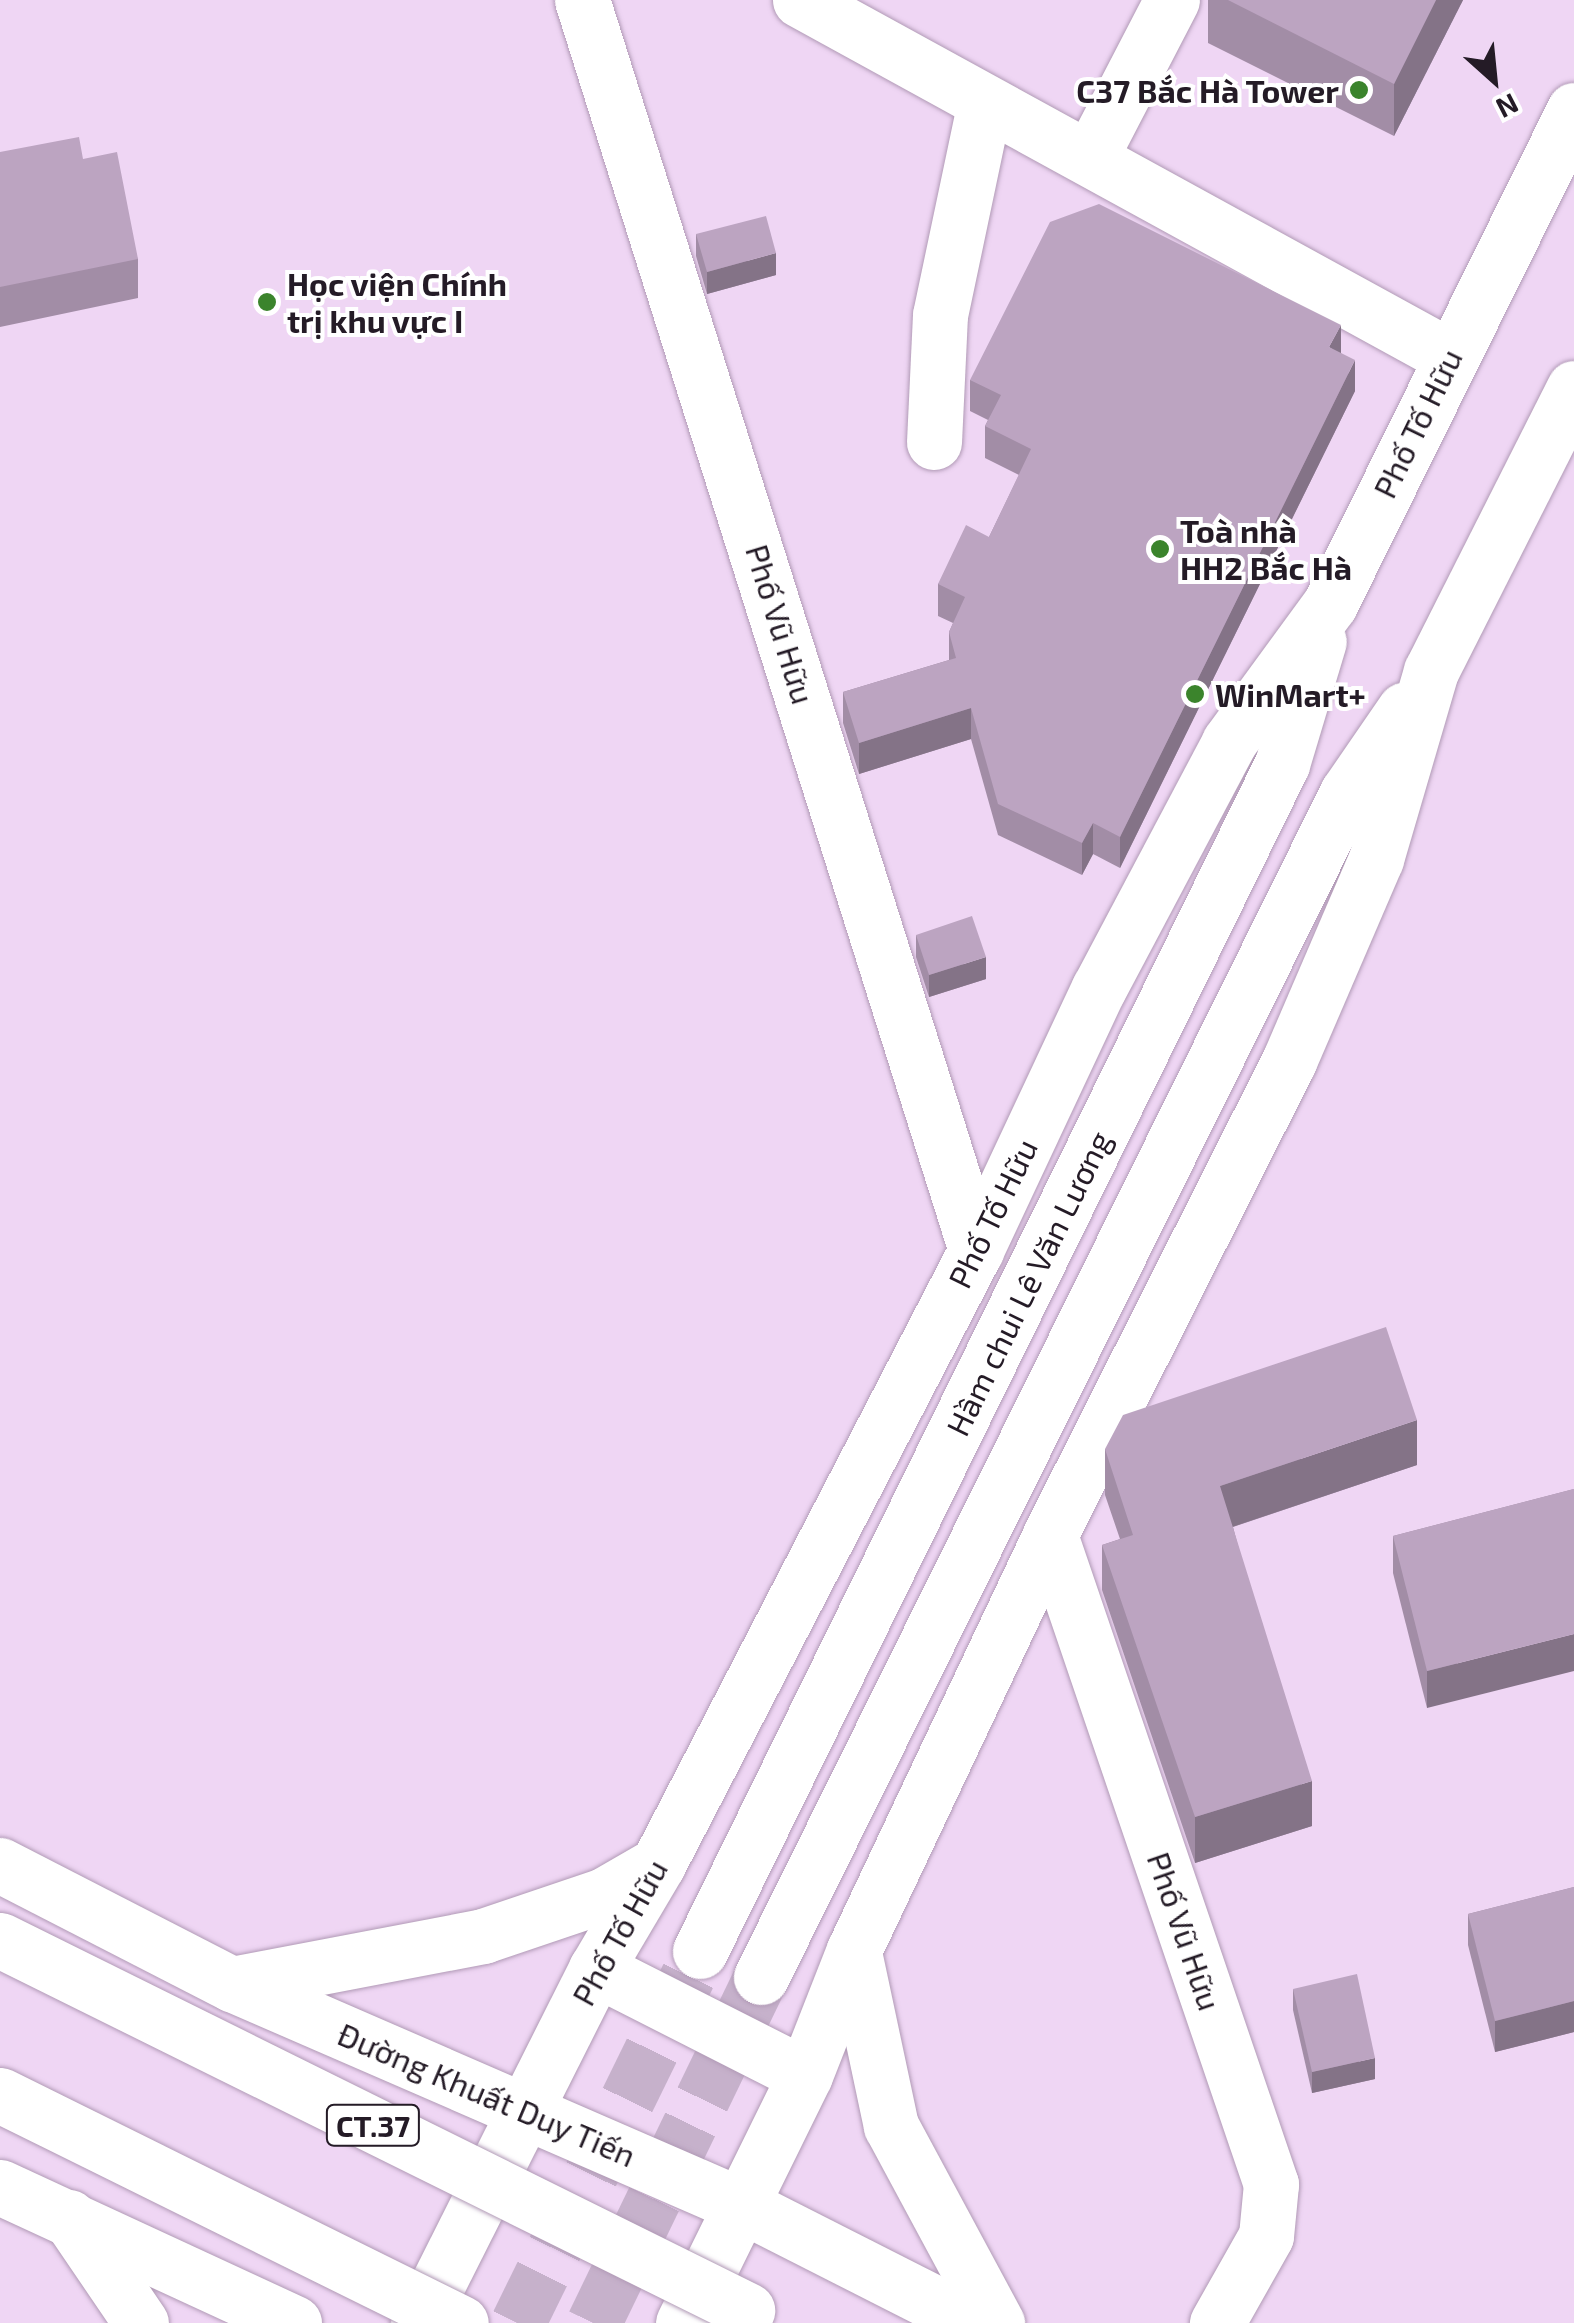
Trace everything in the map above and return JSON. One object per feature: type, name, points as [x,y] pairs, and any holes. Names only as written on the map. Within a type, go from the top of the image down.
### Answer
[{"type":"main road","name":"Phố Vũ Hữu","points":[[582,0],[976,1250]]},
{"type":"main road","points":[[800,0],[984,107],[1091,156],[1449,356]]},
{"type":"main road","points":[[1091,156],[1172,0]]},
{"type":"main road","points":[[934,442],[940,315],[984,107]]},
{"type":"main road","name":"Phố Tố Hữu","points":[[418,2323],[596,1969],[658,1864],[976,1250],[1099,988],[1228,742],[1330,604],[1449,356],[1574,110]]},
{"type":"main road","points":[[684,2323],[804,2075],[854,1950],[1050,1535],[1288,1061],[1376,859],[1431,671],[1574,388]]},
{"type":"main road","name":"Hầm chui Lê Văn Lương","points":[[700,1951],[1282,764],[1330,604]]},
{"type":"main road","name":"Hầm chui Lê Văn Lương","points":[[761,1977],[1347,793],[1431,671]]},
{"type":"main road","name":"Phố Vũ Hữu","points":[[1050,1535],[1271,2184],[1266,2236],[1217,2323]]},
{"type":"main road","points":[[232,1984],[483,1936],[604,1896],[658,1864]]},
{"type":"main road","name":"Đường Khuất Duy Tiến","points":[[0,1865],[232,1984],[743,2206],[974,2323]]},
{"type":"main road","name":"CT.37","points":[[0,1940],[747,2310]]},
{"type":"main road","points":[[854,1950],[891,2126],[997,2323]]},
{"type":"main road","points":[[596,1969],[804,2075]]},
{"type":"main road","points":[[0,2095],[462,2323]]},
{"type":"main road","points":[[0,2187],[294,2323]]},
{"type":"main road","points":[[67,2215],[141,2323]]},
{"type":"building","points":[[1228,0],[1436,0],[1394,84]]},
{"type":"building","points":[[79,137],[83,159],[117,152],[138,259],[0,287],[0,152]]},
{"type":"building","name":"Toà nhà HH2 Bắc Hà","points":[[1099,204],[1341,325],[1329,347],[1355,360],[1120,837],[1093,823],[1082,843],[998,804],[971,708],[859,743],[843,692],[956,658],[949,632],[965,597],[938,584],[966,525],[989,537],[1031,449],[985,426],[1001,395],[970,380],[1050,222]]},
{"type":"building","points":[[766,216],[776,253],[707,272],[696,234]]},
{"type":"building","points":[[972,916],[986,957],[929,975],[916,935]]},
{"type":"building","points":[[1386,1327],[1417,1420],[1220,1486],[1312,1781],[1195,1817],[1102,1545],[1133,1535],[1105,1449],[1123,1415]]},
{"type":"building","points":[[1574,1489],[1574,1634],[1427,1671],[1393,1536]]},
{"type":"building","points":[[1574,1887],[1574,2001],[1495,2021],[1468,1914]]},
{"type":"building","points":[[1357,1974],[1375,2058],[1312,2072],[1293,1989]]},
{"type":"tunnel","points":[[518,2323],[700,1951]]},
{"type":"tunnel","points":[[594,2323],[761,1977]]},
{"type":"place","name":"C37 Bắc Hà Tower","points":[[1359,90]]},
{"type":"place","name":"Học viện Chính trị khu vực I","points":[[267,302]]},
{"type":"place","name":"Toà nhà HH2 Bắc Hà","points":[[1160,549]]},
{"type":"place","name":"WinMart+","points":[[1195,694]]}]
